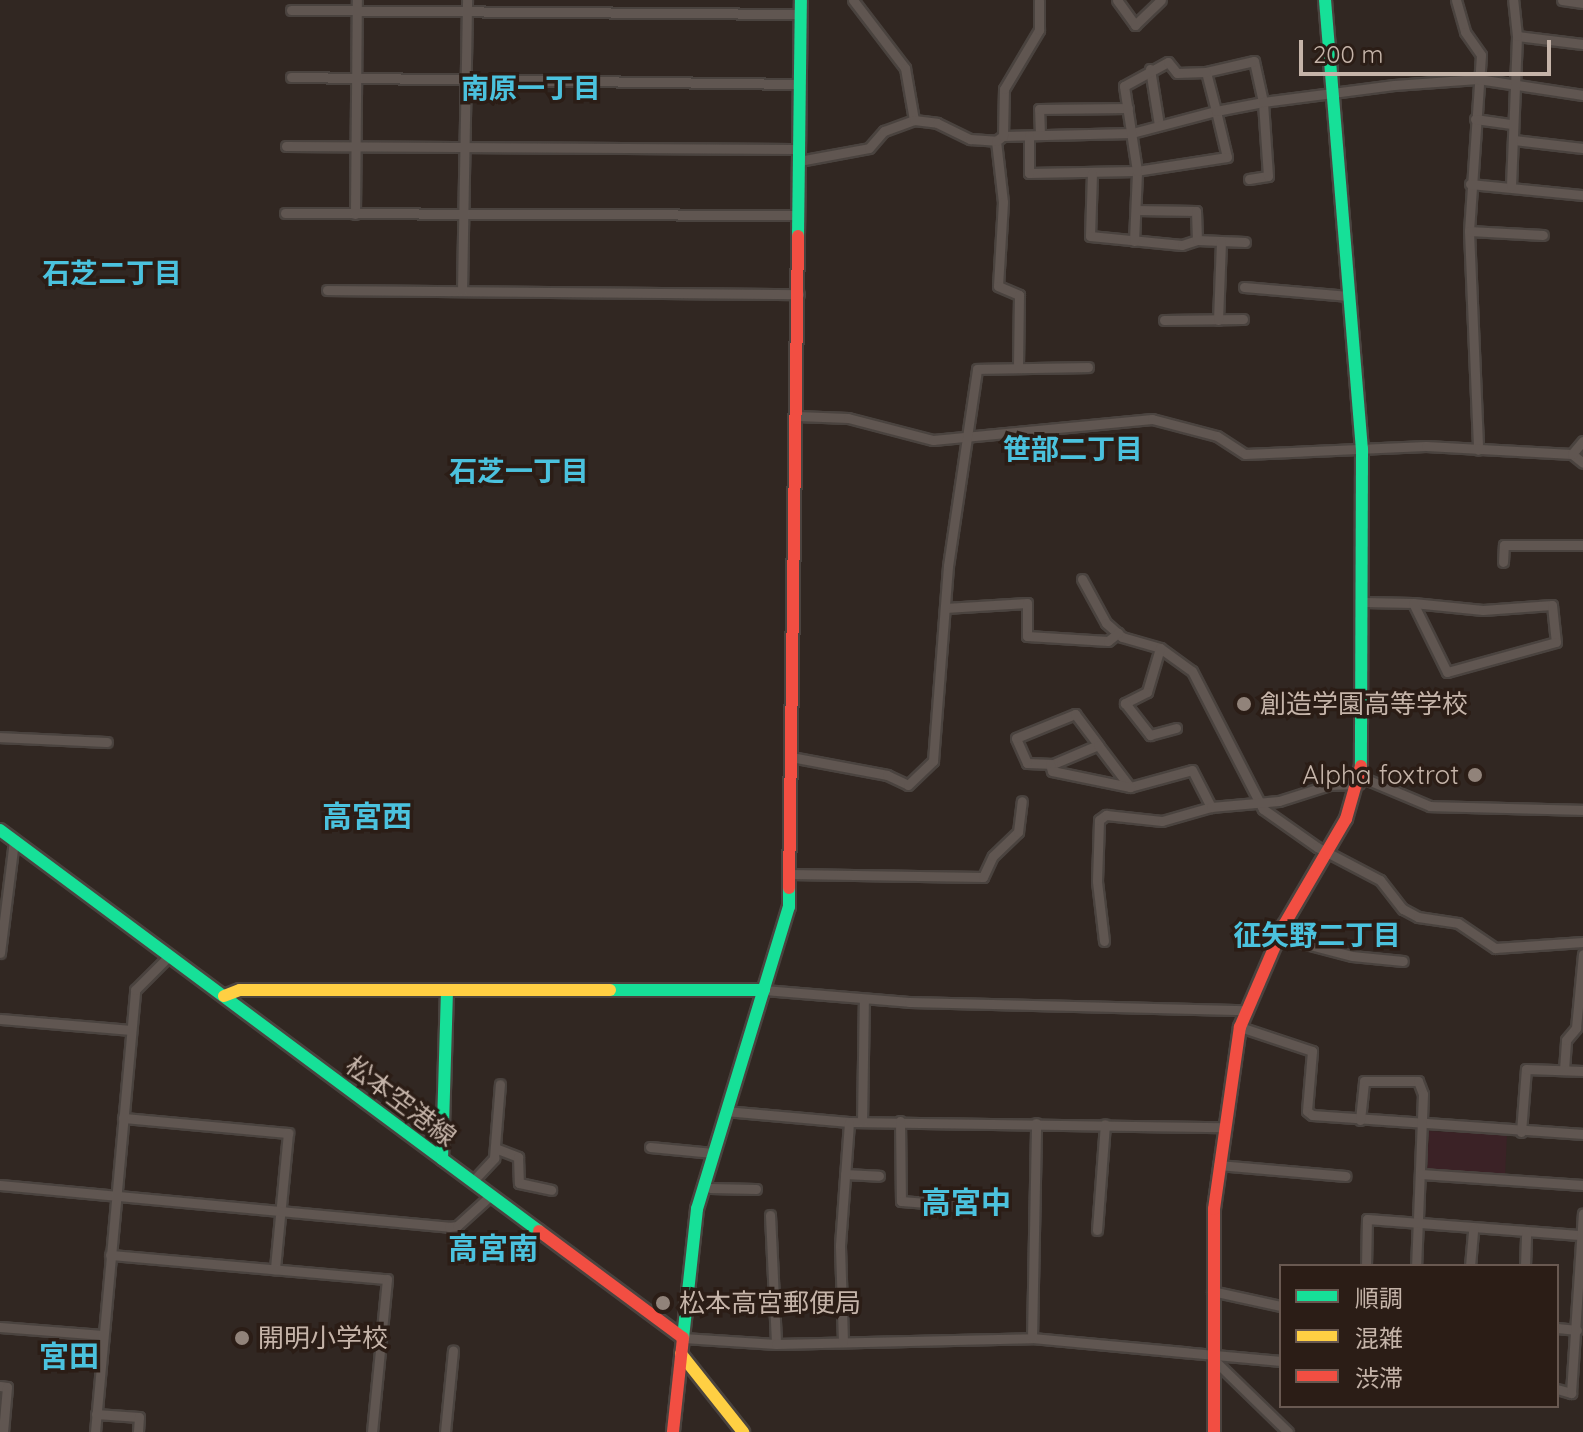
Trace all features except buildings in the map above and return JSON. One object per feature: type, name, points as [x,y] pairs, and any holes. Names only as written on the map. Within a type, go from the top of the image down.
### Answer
[{"type":"street","points":[[462,291],[467,0]]},
{"type":"street","points":[[673,1432],[697,1209],[725,1111],[788,924],[801,0]]},
{"type":"street","points":[[853,0],[905,68],[914,120]]},
{"type":"street","points":[[1018,368],[1019,295],[998,286],[1003,202],[1000,138],[1004,89],[1039,30],[1039,0]]},
{"type":"street","points":[[1117,0],[1135,25],[1161,0]]},
{"type":"street","points":[[1214,1432],[1211,1355],[1218,1165],[1240,1027],[1279,937],[1327,852],[1360,780],[1364,602],[1362,449],[1325,0]]},
{"type":"street","points":[[1456,0],[1465,32],[1479,48],[1469,231],[1478,450]]},
{"type":"street","points":[[1511,186],[1517,36],[1513,0]]},
{"type":"street","points":[[1562,0],[1583,3]]},
{"type":"street","points":[[355,214],[357,5]]},
{"type":"street","points":[[291,10],[357,5],[466,12],[801,14]]},
{"type":"street","points":[[1517,36],[1583,44]]},
{"type":"street","points":[[1134,241],[1137,171],[1124,86],[1150,69],[1168,62],[1186,76],[1254,61],[1263,102],[1268,176],[1249,179]]},
{"type":"street","points":[[1150,69],[1159,125]]},
{"type":"street","points":[[1029,136],[1029,173],[1137,171],[1227,157],[1206,72]]},
{"type":"street","points":[[291,77],[800,84]]},
{"type":"street","points":[[286,146],[464,145],[799,155],[869,148],[884,131],[914,120],[937,123],[970,139],[1000,138],[1132,133],[1263,102],[1478,79],[1583,95]]},
{"type":"street","points":[[1040,135],[1039,109],[1128,108]]},
{"type":"street","points":[[1475,119],[1512,124]]},
{"type":"street","points":[[1514,140],[1583,148]]},
{"type":"street","points":[[1092,173],[1090,236],[1182,245],[1197,240],[1245,242]]},
{"type":"street","points":[[1470,184],[1583,195]]},
{"type":"street","points":[[1136,210],[1196,211],[1197,240]]},
{"type":"street","points":[[285,213],[799,215]]},
{"type":"street","points":[[1469,231],[1543,235]]},
{"type":"street","points":[[1218,320],[1221,242]]},
{"type":"street","points":[[1244,287],[1349,296]]},
{"type":"street","points":[[327,290],[799,294]]},
{"type":"street","points":[[1164,320],[1243,319]]},
{"type":"street","points":[[791,757],[887,775],[908,785],[933,761],[945,608],[977,369],[1088,367]]},
{"type":"street","points":[[797,416],[848,418],[906,437],[966,440],[1042,427],[1152,419],[1217,436],[1245,454],[1362,449],[1478,450],[1572,454],[1583,463]]},
{"type":"street","points":[[1572,454],[1583,441]]},
{"type":"street","points":[[1503,562],[1504,545],[1583,545]]},
{"type":"street","points":[[1082,579],[1118,633],[1160,648],[1192,671],[1249,778],[1257,804],[1327,852],[1380,880],[1403,909],[1458,923],[1495,948],[1583,942]]},
{"type":"street","points":[[1364,602],[1413,603],[1483,610],[1552,605],[1556,642],[1447,672],[1413,603]]},
{"type":"street","points":[[945,608],[1027,603],[1027,636],[1108,641],[1118,633]]},
{"type":"street","points":[[1160,648],[1147,692],[1125,703],[1150,735],[1176,728]]},
{"type":"street","points":[[1098,745],[1050,764],[1027,763],[1016,738],[1075,714],[1130,787]]},
{"type":"street","points":[[0,737],[107,742]]},
{"type":"street","points":[[1050,764],[1052,771],[1130,787],[1192,770],[1211,807]]},
{"type":"street","points":[[1104,941],[1097,881],[1099,820],[1106,815],[1162,821],[1211,807],[1257,804],[1360,780],[1430,806],[1583,810]]},
{"type":"street","points":[[790,874],[983,877],[993,856],[1018,832],[1022,801]]},
{"type":"street","name":"松本空港線","points":[[0,830],[683,1338]]},
{"type":"street","points":[[0,953],[3,892],[14,841]]},
{"type":"street","points":[[1279,937],[1352,956],[1403,961]]},
{"type":"street","points":[[1564,1070],[1566,1040],[1576,1028],[1583,954]]},
{"type":"street","points":[[95,1432],[135,990],[170,955]]},
{"type":"street","points":[[224,996],[240,990],[764,990],[864,1000],[1245,1010]]},
{"type":"street","points":[[442,1159],[447,990]]},
{"type":"street","points":[[862,1122],[864,1000]]},
{"type":"street","points":[[0,1019],[130,1030]]},
{"type":"street","points":[[1240,1027],[1312,1051],[1307,1111],[1312,1115],[1583,1134]]},
{"type":"street","points":[[1521,1132],[1526,1069],[1583,1071]]},
{"type":"street","points":[[1360,1120],[1364,1081],[1418,1081],[1423,1124],[1416,1264]]},
{"type":"street","points":[[472,1182],[494,1158],[500,1084]]},
{"type":"street","points":[[725,1111],[849,1122],[1223,1127]]},
{"type":"street","points":[[123,1118],[288,1133],[275,1269]]},
{"type":"street","points":[[900,1121],[901,1201],[953,1205]]},
{"type":"street","points":[[843,1342],[840,1245],[849,1122]]},
{"type":"street","points":[[1032,1338],[1036,1123]]},
{"type":"street","points":[[1097,1230],[1105,1124]]},
{"type":"street","points":[[650,1147],[713,1153]]},
{"type":"street","points":[[495,1148],[518,1157],[519,1183],[551,1190]]},
{"type":"street","points":[[1218,1165],[1346,1176]]},
{"type":"street","points":[[845,1174],[879,1176]]},
{"type":"street","points":[[1421,1174],[1583,1185]]},
{"type":"street","points":[[0,1185],[457,1226],[490,1196]]},
{"type":"street","points":[[710,1188],[756,1189]]},
{"type":"street","points":[[1559,1390],[1571,1393],[1583,1213]]},
{"type":"street","points":[[770,1215],[776,1344]]},
{"type":"street","points":[[1366,1264],[1367,1219],[1582,1235]]},
{"type":"street","points":[[1470,1264],[1473,1228]]},
{"type":"street","points":[[1525,1264],[1526,1231]]},
{"type":"street","points":[[110,1255],[387,1279],[372,1432]]},
{"type":"street","points":[[1212,1291],[1279,1306]]},
{"type":"street","points":[[0,1327],[103,1335]]},
{"type":"street","points":[[1559,1328],[1577,1330]]},
{"type":"street","points":[[683,1338],[776,1344],[1032,1338],[1279,1361]]},
{"type":"street","points":[[445,1432],[453,1350]]},
{"type":"street","points":[[681,1354],[743,1432]]},
{"type":"street","points":[[1211,1355],[1288,1432]]},
{"type":"street","points":[[0,1386],[7,1387],[3,1432]]},
{"type":"street","points":[[96,1414],[139,1417],[138,1432]]},
{"type":"shaded area","points":[[1429,1131],[1507,1135],[1505,1176],[1427,1171]]},
{"type":"traffic: fast","points":[[798,236],[801,0]]},
{"type":"traffic: fast","points":[[1325,0],[1362,449],[1361,766]]},
{"type":"traffic: fast","points":[[0,830],[539,1231]]},
{"type":"traffic: fast","points":[[683,1338],[697,1209],[789,907],[789,888]]},
{"type":"traffic: fast","points":[[442,1159],[447,990]]},
{"type":"traffic: fast","points":[[610,990],[764,990]]},
{"type":"traffic: slow","points":[[224,996],[240,990],[610,990]]},
{"type":"traffic: slow","points":[[681,1354],[743,1432]]},
{"type":"traffic: jam","points":[[789,888],[798,236]]},
{"type":"traffic: jam","points":[[1214,1432],[1214,1209],[1240,1027],[1284,925],[1346,819],[1361,766]]},
{"type":"traffic: jam","points":[[539,1231],[683,1338],[673,1432]]},
{"type":"place","name":"創造学園高等学校","points":[[1244,704]]},
{"type":"place","name":"Alpha foxtrot","points":[[1475,775]]},
{"type":"place","name":"松本高宮郵便局","points":[[663,1303]]},
{"type":"place","name":"開明小学校","points":[[242,1338]]},
{"type":"district","name":"南原一丁目","points":[[531,88]]},
{"type":"district","name":"石芝二丁目","points":[[112,273]]},
{"type":"district","name":"笹部二丁目","points":[[1073,449]]},
{"type":"district","name":"石芝一丁目","points":[[519,471]]},
{"type":"district","name":"高宮西","points":[[367,816]]},
{"type":"district","name":"征矢野二丁目","points":[[1317,935]]},
{"type":"district","name":"高宮中","points":[[966,1202]]},
{"type":"district","name":"高宮南","points":[[493,1248]]},
{"type":"district","name":"宮田","points":[[69,1356]]}]
